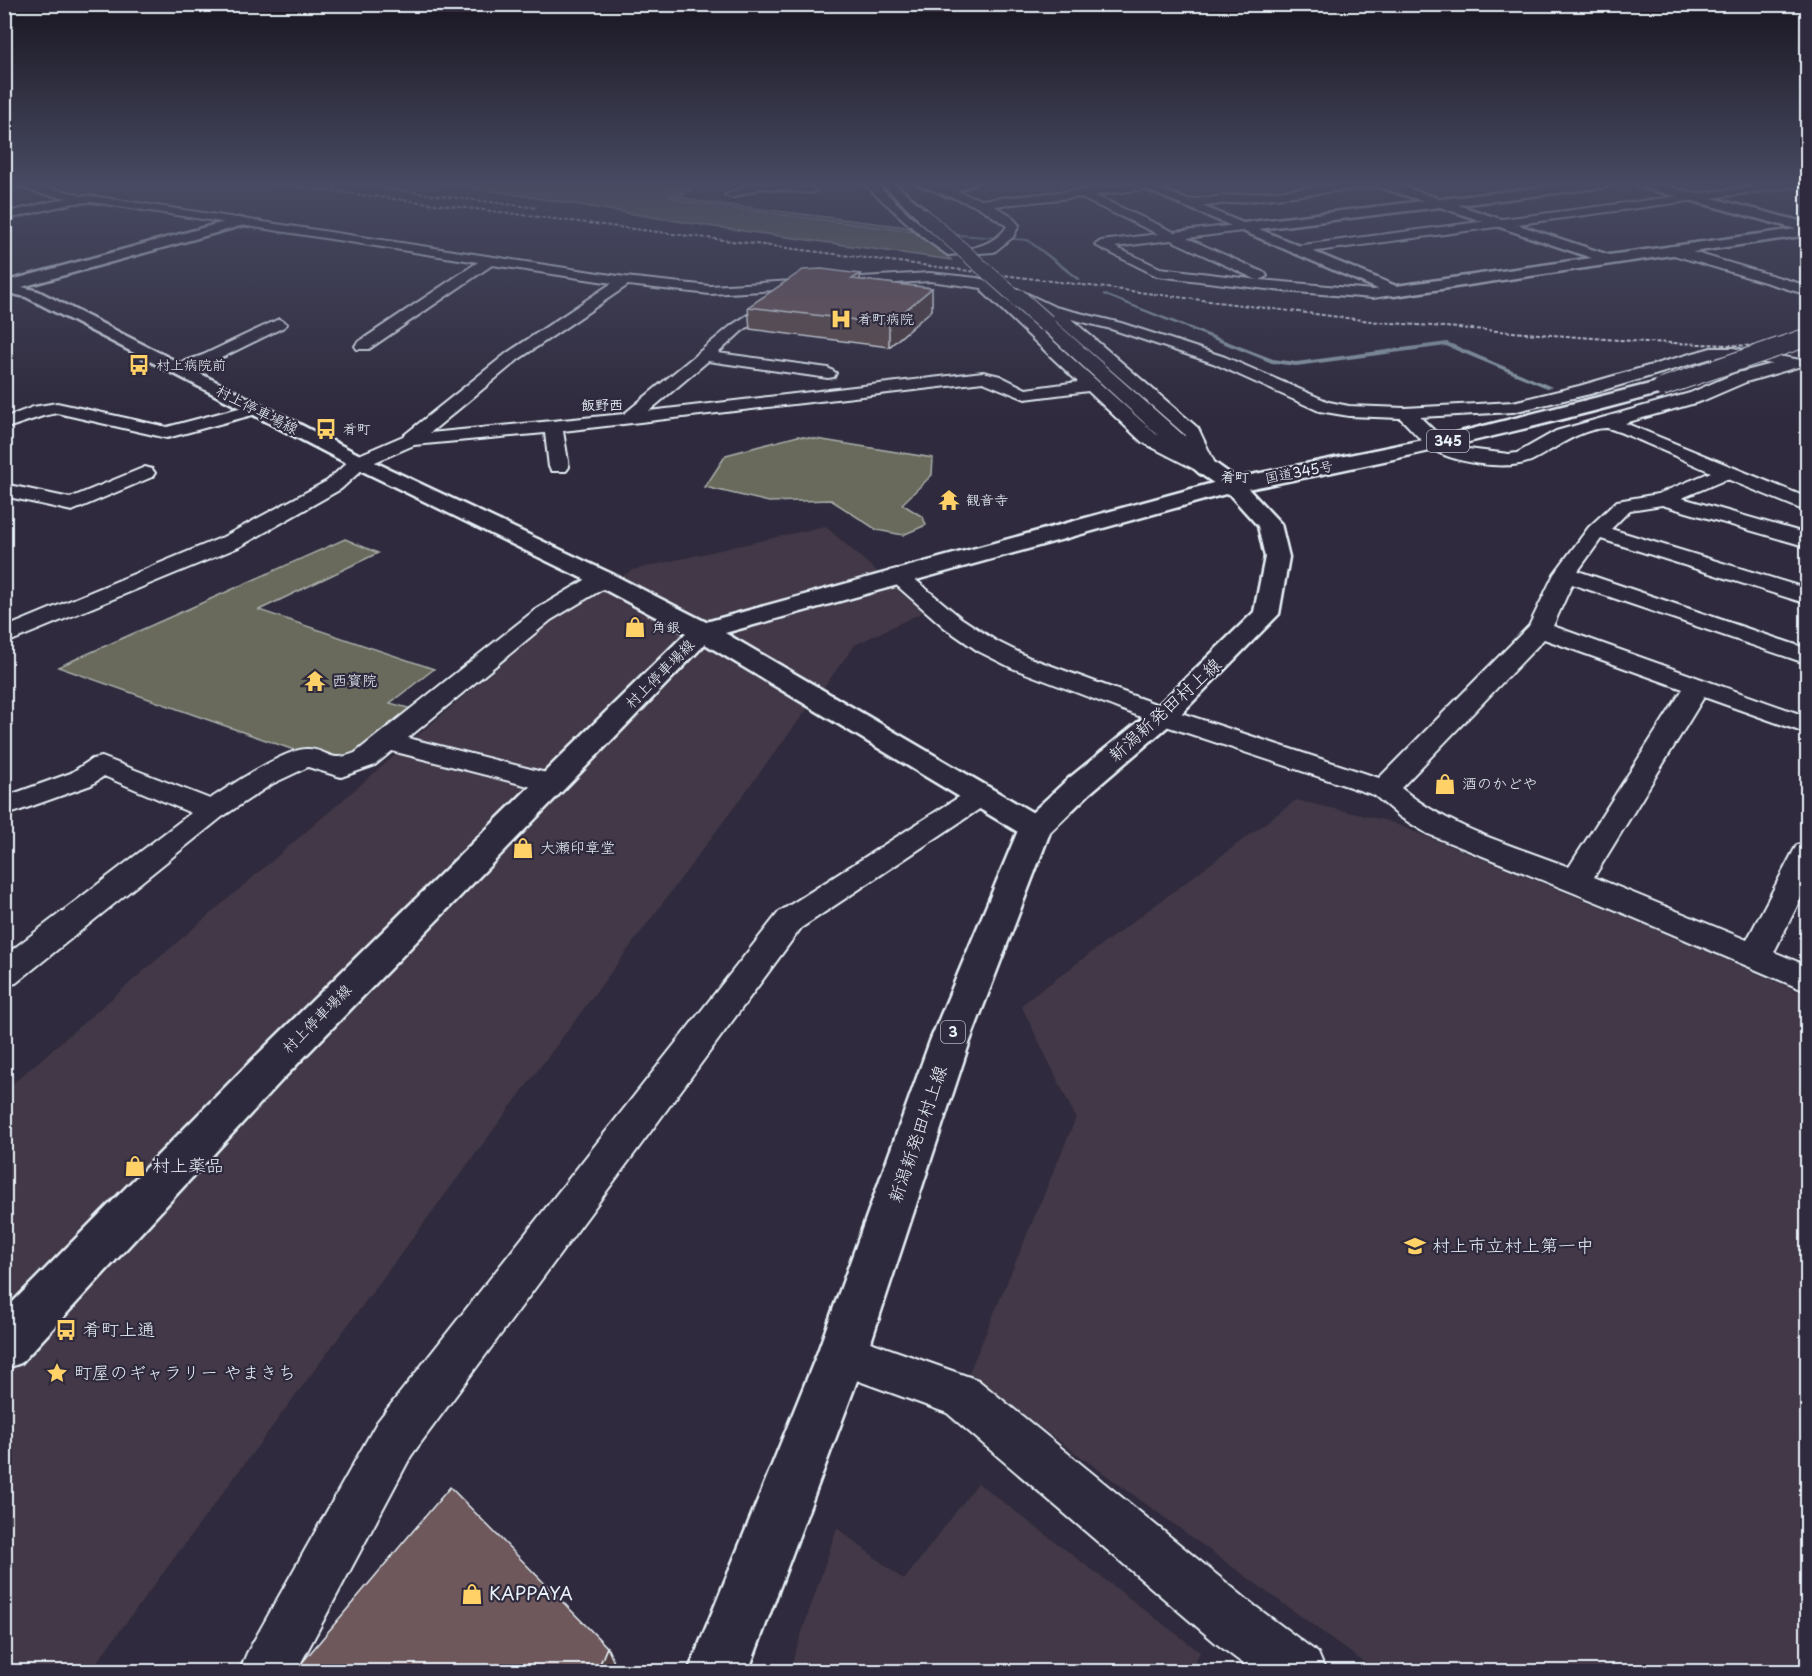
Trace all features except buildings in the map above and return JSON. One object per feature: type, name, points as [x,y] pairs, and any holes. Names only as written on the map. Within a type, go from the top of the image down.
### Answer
[{"type":"main road","name":"村上停車場線","points":[[5,287],[98,261]]},
{"type":"main road","points":[[59,294],[78,275],[107,261]]},
{"type":"main road","points":[[980,261],[1049,317],[1220,476]]},
{"type":"main road","points":[[1322,261],[1394,291],[1593,261]]},
{"type":"main road","name":"村上停車場線","points":[[4,1346],[267,1070],[703,631],[603,579],[254,409],[178,369],[59,294],[32,294],[5,287]]},
{"type":"main road","name":"国道345号","points":[[703,631],[897,576],[1220,476],[1437,444],[1588,408],[1662,387],[1808,337]]},
{"type":"main road","name":"新潟新発田村上線","points":[[718,1671],[842,1354],[950,1041],[1035,828],[1079,786],[1163,716],[1266,614],[1277,557],[1269,524],[1220,476]]},
{"type":"main road","points":[[703,631],[1035,828]]},
{"type":"street","points":[[363,346],[488,261]]},
{"type":"street","points":[[498,261],[624,281],[710,290],[930,278],[964,280],[1034,299],[1049,317],[1116,326],[1218,360],[1330,408],[1349,411],[1405,413],[1513,407],[1584,390],[1711,353],[1733,353],[1795,363],[1740,378],[1696,397],[1562,435],[1524,458],[1509,460],[1463,454],[1437,444],[1405,413]]},
{"type":"street","points":[[1135,261],[1157,272],[1283,287],[1373,294],[1394,291]]},
{"type":"street","points":[[1227,261],[1283,287]]},
{"type":"street","points":[[1710,261],[1808,291]]},
{"type":"street","points":[[1334,266],[1357,262]]},
{"type":"street","points":[[1764,277],[1797,272]]},
{"type":"street","points":[[4,637],[231,542],[334,484],[359,462],[410,440],[513,356],[624,281]]},
{"type":"street","points":[[983,285],[1149,438],[1220,476]]},
{"type":"street","points":[[630,419],[708,356],[737,328],[797,287]]},
{"type":"street","points":[[178,369],[209,358],[279,324]]},
{"type":"street","points":[[708,356],[828,373]]},
{"type":"street","points":[[410,440],[630,419],[983,377],[995,378],[1017,392],[1025,394],[1092,385]]},
{"type":"street","points":[[4,424],[39,411],[57,408],[167,433],[254,409]]},
{"type":"street","points":[[1608,422],[1808,506]]},
{"type":"street","points":[[553,425],[559,467]]},
{"type":"street","points":[[4,490],[72,505],[145,473]]},
{"type":"street","points":[[1384,789],[1540,629],[1565,574],[1596,531],[1624,505],[1663,499],[1725,473]]},
{"type":"street","points":[[1663,499],[1808,542]]},
{"type":"street","points":[[1596,531],[1808,597]]},
{"type":"street","points":[[1565,574],[1808,657]]},
{"type":"street","points":[[897,576],[953,623],[987,646],[1021,663],[1163,716],[1384,789],[1410,811],[1438,827],[1576,881],[1808,980]]},
{"type":"street","points":[[4,974],[212,811],[262,778],[306,757],[341,769],[365,759],[543,615],[603,579]]},
{"type":"street","points":[[1540,629],[1808,726]]},
{"type":"street","points":[[1576,881],[1698,686]]},
{"type":"street","points":[[387,741],[552,783]]},
{"type":"street","points":[[4,807],[81,779],[102,765],[212,811]]},
{"type":"street","points":[[266,1671],[394,1439],[790,920],[980,796]]},
{"type":"street","points":[[1755,957],[1808,852]]},
{"type":"street","points":[[842,1354],[962,1396],[1236,1625],[1299,1671]]},
{"type":"shaded area","points":[[825,526],[923,612],[855,645],[90,1671],[5,1671],[4,1091],[544,627],[632,570]]},
{"type":"shaded area","name":"村上市立村上第一中","points":[[1296,800],[1388,821],[1629,918],[1807,995],[1807,1671],[1376,1671],[968,1375],[1076,1118],[1021,1005]]},
{"type":"shaded area","points":[[978,1483],[1200,1652],[1191,1671],[789,1671],[837,1528],[904,1580]]},
{"type":"green space","points":[[798,436],[933,458],[932,475],[902,504],[923,517],[926,525],[903,535],[877,530],[831,500],[769,502],[705,487],[726,455]]},
{"type":"green space","points":[[345,539],[378,553],[259,610],[434,669],[390,703],[412,709],[346,760],[294,750],[58,667]]},
{"type":"waterway","points":[[1056,261],[1079,279]]},
{"type":"waterway","points":[[1105,294],[1272,361],[1296,364],[1447,344],[1549,387]]},
{"type":"railway","points":[[892,261],[1378,322],[1646,342],[1808,348]]},
{"type":"place","name":"肴町病院","points":[[841,319]]},
{"type":"place","name":"村上病院前","points":[[139,365]]},
{"type":"place","name":"肴町","points":[[326,429]]},
{"type":"place","name":"観音寺","points":[[949,500]]},
{"type":"place","name":"角銀","points":[[635,627]]},
{"type":"place","name":"西寳院","points":[[315,681]]},
{"type":"place","name":"酒のかどや","points":[[1445,784]]},
{"type":"place","name":"大瀬印章堂","points":[[523,848]]},
{"type":"place","name":"村上薬品","points":[[135,1166]]},
{"type":"place","name":"村上市立村上第一中","points":[[1415,1246]]},
{"type":"place","name":"肴町上通","points":[[66,1330]]},
{"type":"place","name":"町屋のギャラリー やまきち","points":[[57,1373]]},
{"type":"place","name":"KAPPAYA","points":[[472,1594]]},
{"type":"district","name":"飯野西","points":[[602,405]]},
{"type":"district","name":"肴町","points":[[1235,477]]}]
